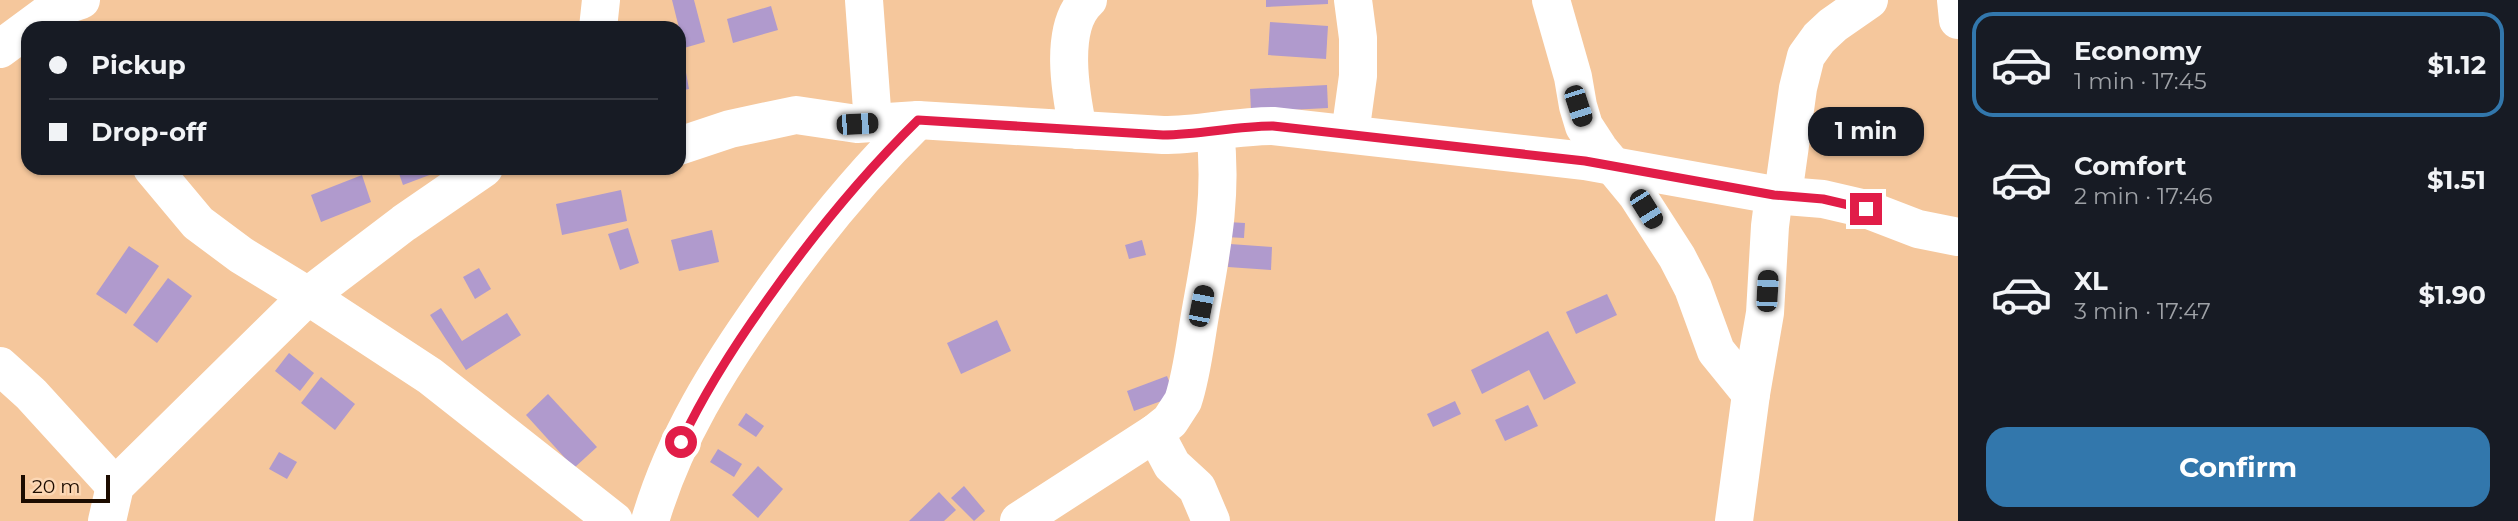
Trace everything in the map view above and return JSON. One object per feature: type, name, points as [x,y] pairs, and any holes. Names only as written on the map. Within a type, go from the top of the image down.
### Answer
[{"type":"street","points":[[599,21],[601,0]]},
{"type":"street","points":[[864,0],[873,123]]},
{"type":"street","points":[[1078,130],[1070,89],[1070,53],[1073,24],[1088,0]]},
{"type":"street","points":[[1350,134],[1358,76],[1358,37],[1353,0]]},
{"type":"street","points":[[1551,0],[1584,126],[1599,149],[1637,195],[1682,265],[1716,351],[1751,394]]},
{"type":"street","points":[[1734,521],[1751,394],[1766,313],[1770,226],[1779,195],[1801,72],[1806,57],[1819,38],[1833,24],[1869,0]]},
{"type":"street","points":[[1956,0],[1958,20]]},
{"type":"street","points":[[0,49],[21,34]]},
{"type":"street","points":[[686,144],[730,129],[796,115],[839,122],[918,120],[1163,135],[1273,126],[1614,166],[1779,195],[1841,202],[1918,229],[1958,237]]},
{"type":"street","points":[[650,521],[671,462],[700,401],[726,358],[808,243],[841,202],[918,120]]},
{"type":"street","points":[[1019,521],[1155,433],[1178,410],[1188,383],[1217,213],[1218,165],[1215,131]]},
{"type":"street","points":[[158,175],[198,223],[241,255],[309,296],[440,384],[614,521]]},
{"type":"street","points":[[0,366],[31,394],[111,504],[309,296],[404,223],[474,175]]},
{"type":"street","points":[[1155,433],[1172,465],[1197,488],[1211,521]]},
{"type":"building","points":[[672,0],[694,0],[705,42],[686,47],[686,21],[677,21]]},
{"type":"building","points":[[1266,0],[1328,0],[1328,4],[1266,7]]},
{"type":"building","points":[[771,6],[778,30],[733,43],[727,19]]},
{"type":"building","points":[[1270,22],[1328,26],[1326,59],[1268,55]]},
{"type":"building","points":[[1327,85],[1328,108],[1251,112],[1250,89]]},
{"type":"building","points":[[362,175],[371,202],[321,222],[311,195]]},
{"type":"building","points":[[399,175],[429,175],[403,185]]},
{"type":"building","points":[[621,190],[627,221],[562,235],[556,204]]},
{"type":"building","points":[[1227,222],[1245,223],[1244,238],[1226,237]]},
{"type":"building","points":[[628,228],[639,263],[620,270],[608,234]]},
{"type":"building","points":[[712,230],[719,262],[679,271],[671,240]]},
{"type":"building","points":[[1142,240],[1146,255],[1129,259],[1125,245]]},
{"type":"building","points":[[1230,244],[1272,247],[1271,270],[1228,267]]},
{"type":"building","points":[[129,246],[159,266],[126,314],[96,294]]},
{"type":"building","points":[[479,268],[491,289],[475,299],[463,277]]},
{"type":"building","points":[[168,278],[192,296],[157,343],[133,325]]},
{"type":"building","points":[[1607,294],[1617,315],[1576,334],[1566,312]]},
{"type":"building","points":[[441,308],[462,341],[507,313],[521,335],[466,370],[430,315]]},
{"type":"building","points":[[997,320],[1011,351],[961,374],[947,343]]},
{"type":"building","points":[[1548,331],[1576,383],[1544,400],[1529,370],[1482,394],[1471,370]]},
{"type":"building","points":[[289,353],[314,373],[300,391],[275,371]]},
{"type":"building","points":[[1167,376],[1175,396],[1134,411],[1127,391]]},
{"type":"building","points":[[321,377],[355,404],[335,430],[301,403]]},
{"type":"building","points":[[548,394],[597,447],[574,468],[526,415]]},
{"type":"building","points":[[1455,401],[1461,414],[1433,427],[1427,414]]},
{"type":"building","points":[[1528,405],[1538,426],[1505,441],[1495,420]]},
{"type":"building","points":[[746,413],[764,426],[756,437],[738,425]]},
{"type":"building","points":[[718,449],[742,464],[734,477],[710,462]]},
{"type":"building","points":[[279,452],[297,462],[287,479],[269,469]]},
{"type":"building","points":[[758,466],[783,489],[758,518],[732,495]]},
{"type":"building","points":[[964,486],[985,511],[974,521],[951,498]]},
{"type":"building","points":[[939,492],[956,510],[944,521],[909,521]]},
{"type":"route","points":[[681,442],[700,401],[726,358],[808,243],[849,192],[918,120],[1163,135],[1203,133],[1232,127],[1273,126],[1585,161],[1653,171],[1774,195],[1799,195],[1841,202],[1866,209]]}]
